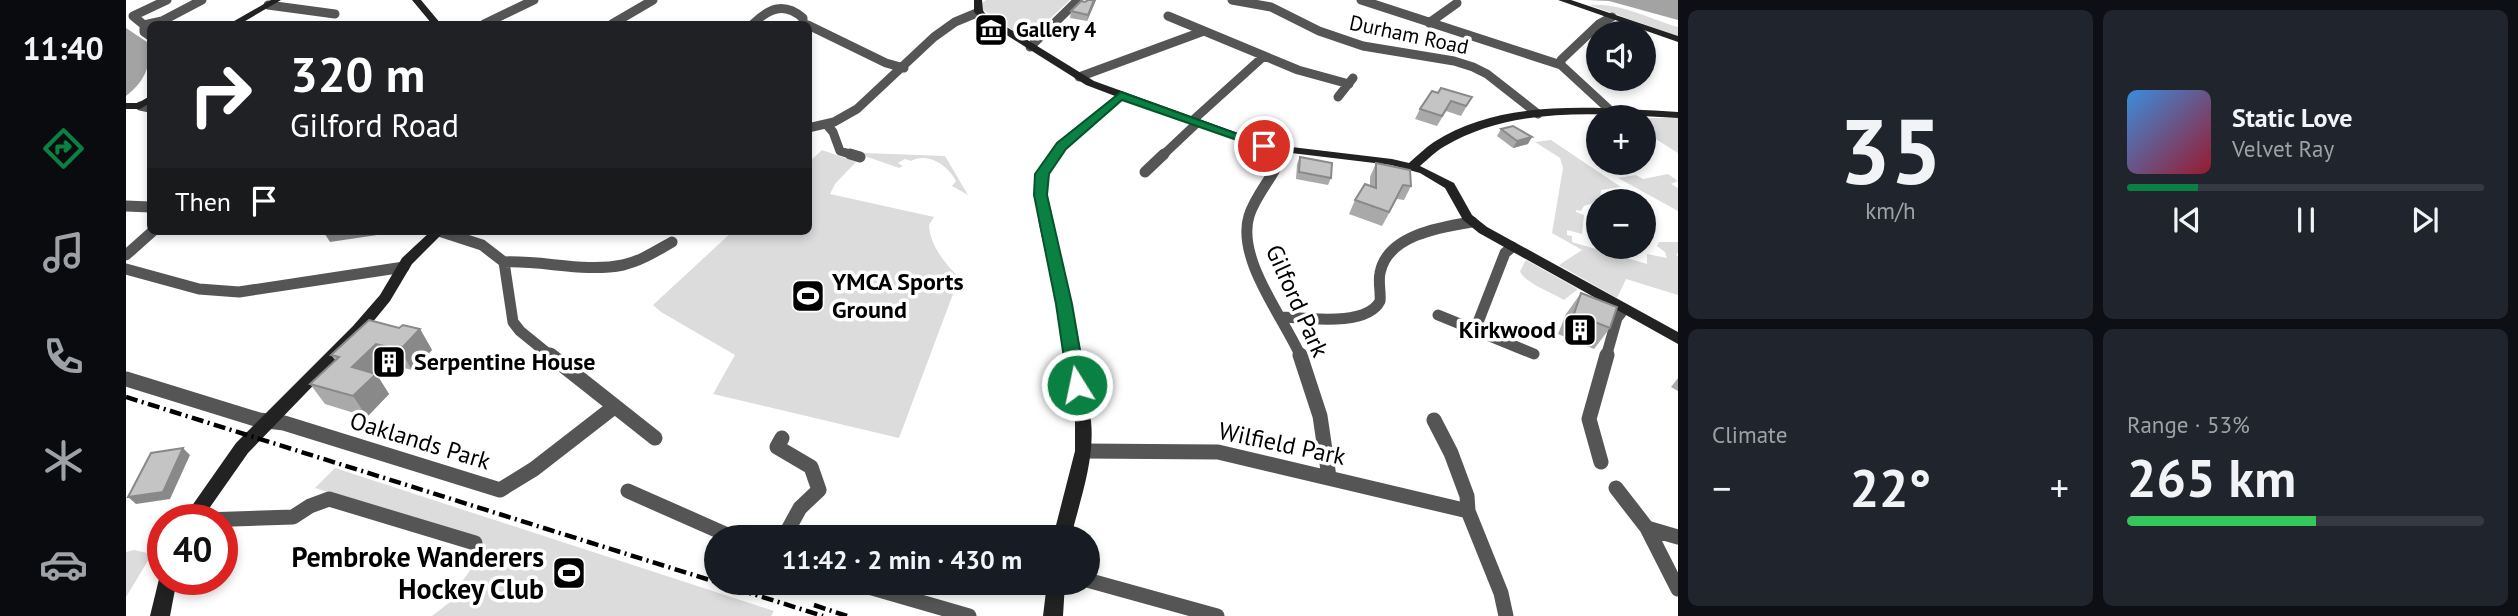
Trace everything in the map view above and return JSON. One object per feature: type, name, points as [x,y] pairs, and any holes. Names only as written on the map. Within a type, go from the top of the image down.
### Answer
[{"type":"street","points":[[162,21],[202,0]]},
{"type":"street","points":[[416,0],[434,21]]},
{"type":"street","points":[[490,21],[534,0]]},
{"type":"street","points":[[617,21],[653,0]]},
{"type":"street","points":[[978,0],[979,12]]},
{"type":"street","points":[[1030,47],[1078,0]]},
{"type":"street","name":"Durham Road","points":[[1232,0],[1268,2],[1309,27],[1363,46],[1454,61],[1473,67],[1487,74],[1538,114]]},
{"type":"street","points":[[1361,0],[1561,65],[1604,105]]},
{"type":"street","points":[[1562,0],[1678,39]]},
{"type":"street","points":[[135,13],[164,1],[173,8]]},
{"type":"street","points":[[239,21],[272,3],[335,14]]},
{"type":"street","points":[[1429,23],[1457,3]]},
{"type":"street","points":[[126,7],[135,13]]},
{"type":"street","points":[[756,21],[766,10],[785,7],[796,12],[804,21]]},
{"type":"street","points":[[979,12],[1079,77],[1121,96],[1245,140],[1283,149],[1365,158],[1412,167],[1435,176],[1450,186],[1472,222],[1678,339]]},
{"type":"street","points":[[812,127],[827,125],[876,94],[944,30],[979,12]]},
{"type":"street","points":[[135,13],[133,16],[144,25]]},
{"type":"street","points":[[1168,16],[1298,70],[1351,81],[1338,97]]},
{"type":"street","points":[[1561,65],[1561,60],[1580,41],[1612,17]]},
{"type":"street","points":[[144,25],[144,32],[147,34]]},
{"type":"street","points":[[812,27],[886,63],[904,68]]},
{"type":"street","points":[[1079,77],[1204,31]]},
{"type":"street","points":[[1145,172],[1264,56]]},
{"type":"street","points":[[1065,525],[1083,451],[1081,404],[1064,304],[1045,224],[1040,181],[1047,165],[1061,146],[1121,96]]},
{"type":"street","points":[[126,106],[145,107]]},
{"type":"street","points":[[1412,167],[1427,153],[1477,126],[1505,118],[1586,113]]},
{"type":"street","points":[[1656,114],[1678,115]]},
{"type":"street","points":[[827,125],[833,132],[840,151],[860,158]]},
{"type":"street","name":"Gilford Park","points":[[1283,149],[1282,157],[1250,210],[1246,233],[1264,289],[1300,355],[1314,395],[1328,457],[1329,477]]},
{"type":"street","points":[[126,205],[147,207]]},
{"type":"street","points":[[1281,317],[1361,317],[1375,310],[1381,299],[1380,275],[1384,259],[1395,247],[1472,222]]},
{"type":"street","points":[[126,255],[148,235]]},
{"type":"street","points":[[202,504],[237,454],[358,330],[385,298],[404,267],[435,235]]},
{"type":"street","points":[[452,235],[476,242],[498,254],[504,261],[513,322],[520,331],[655,438]]},
{"type":"street","points":[[504,261],[521,260],[581,268],[615,268],[639,261],[672,242]]},
{"type":"street","points":[[1475,330],[1505,253],[1512,247]]},
{"type":"street","points":[[126,269],[199,289],[239,292],[404,267]]},
{"type":"street","points":[[1601,462],[1589,419],[1617,318],[1624,309]]},
{"type":"street","points":[[1438,315],[1534,354]]},
{"type":"street","points":[[126,379],[192,401],[271,421]]},
{"type":"street","name":"Oaklands Park","points":[[271,421],[333,437],[500,489],[534,469],[614,407]]},
{"type":"street","points":[[1434,420],[1444,435],[1467,496],[1468,511],[1501,593],[1506,616]]},
{"type":"street","points":[[782,438],[776,447],[809,462],[819,479],[819,489],[800,508],[791,525]]},
{"type":"street","name":"Wilfield Park","points":[[1083,451],[1218,452],[1468,511]]},
{"type":"street","points":[[1616,488],[1647,528],[1678,589]]},
{"type":"street","points":[[628,491],[705,525]]},
{"type":"street","points":[[238,519],[293,517],[310,506],[329,499],[475,543]]},
{"type":"street","points":[[1647,528],[1678,537]]},
{"type":"street","points":[[1100,584],[1217,616]]},
{"type":"street","points":[[160,616],[165,595]]},
{"type":"street","points":[[897,595],[970,616]]},
{"type":"street","points":[[1053,616],[1055,595]]},
{"type":"shaded area","points":[[986,0],[1070,0],[1027,40],[982,9],[982,3]]},
{"type":"shaded area","points":[[1587,0],[1678,0],[1678,20],[1609,1]]},
{"type":"shaded area","points":[[1589,5],[1612,6],[1678,27],[1678,36],[1656,28],[1656,21],[1635,21]]},
{"type":"shaded area","points":[[126,28],[147,42],[147,66],[138,85],[126,96]]},
{"type":"shaded area","points":[[1656,118],[1678,118],[1678,153],[1656,139]]},
{"type":"shaded area","points":[[1551,140],[1586,164],[1586,175],[1603,175],[1621,187],[1586,189],[1586,205],[1581,211],[1576,210],[1584,215],[1582,234],[1567,230],[1567,235],[1572,236],[1572,242],[1586,246],[1586,259],[1630,259],[1647,264],[1647,259],[1656,259],[1656,256],[1667,258],[1665,252],[1657,246],[1659,242],[1678,242],[1678,295],[1626,279],[1617,298],[1559,265],[1582,250],[1552,233],[1563,168],[1560,158],[1535,142]]},
{"type":"shaded area","name":"YMCA Sports Ground","points":[[822,150],[856,162],[835,184],[830,194],[934,217],[929,225],[932,240],[959,278],[899,438],[713,394],[735,355],[653,305],[729,235],[812,235],[812,159]]},
{"type":"shaded area","points":[[862,155],[945,156],[968,195],[952,186],[956,181],[948,170],[930,159],[905,159],[898,163],[903,166],[899,168]]},
{"type":"shaded area","points":[[1668,174],[1678,181],[1671,184],[1678,188],[1678,211],[1656,199],[1656,189],[1638,189],[1618,178],[1636,175],[1643,179]]},
{"type":"shaded area","points":[[1526,260],[1578,289],[1564,300],[1539,287],[1520,271]]},
{"type":"shaded area","name":"Pembroke Wanderers Hockey Club","points":[[335,468],[704,588],[704,595],[725,595],[774,611],[771,616],[432,616],[468,588],[458,587],[474,565],[473,560],[468,560],[481,540],[315,488]]},
{"type":"shaded area","points":[[134,550],[147,553],[147,562],[126,597],[126,552]]},
{"type":"building","points":[[1094,0],[1088,15],[1071,11],[1081,1]]},
{"type":"building","points":[[1441,88],[1472,97],[1466,106],[1451,101],[1442,116],[1420,109],[1432,91],[1438,93]]},
{"type":"building","points":[[1513,126],[1532,137],[1517,141],[1501,129]]},
{"type":"building","points":[[1300,157],[1332,163],[1331,178],[1299,172]]},
{"type":"building","points":[[1376,163],[1410,170],[1411,186],[1403,185],[1389,212],[1355,200],[1365,184],[1376,188]]},
{"type":"building","points":[[1581,293],[1617,307],[1610,328],[1574,314]]},
{"type":"building","points":[[369,320],[399,328],[403,325],[420,329],[400,350],[376,344],[352,367],[376,374],[353,396],[310,384],[339,357],[331,355]]},
{"type":"building","points":[[183,448],[163,492],[128,497],[151,453]]},
{"type":"railway","points":[[126,397],[704,578]]},
{"type":"railway","points":[[756,595],[823,616]]},
{"type":"railway","points":[[814,605],[847,616]]},
{"type":"place","name":"Gallery 4","points":[[991,30]]},
{"type":"place","name":"YMCA Sports Ground","points":[[808,296]]},
{"type":"place","name":"Kirkwood","points":[[1580,330]]},
{"type":"place","name":"Serpentine House","points":[[389,362]]},
{"type":"place","name":"Pembroke Wanderers Hockey Club","points":[[569,573]]},
{"type":"route","points":[[1077,385],[1064,304],[1045,224],[1040,181],[1047,165],[1061,146],[1121,96],[1264,146]]}]
